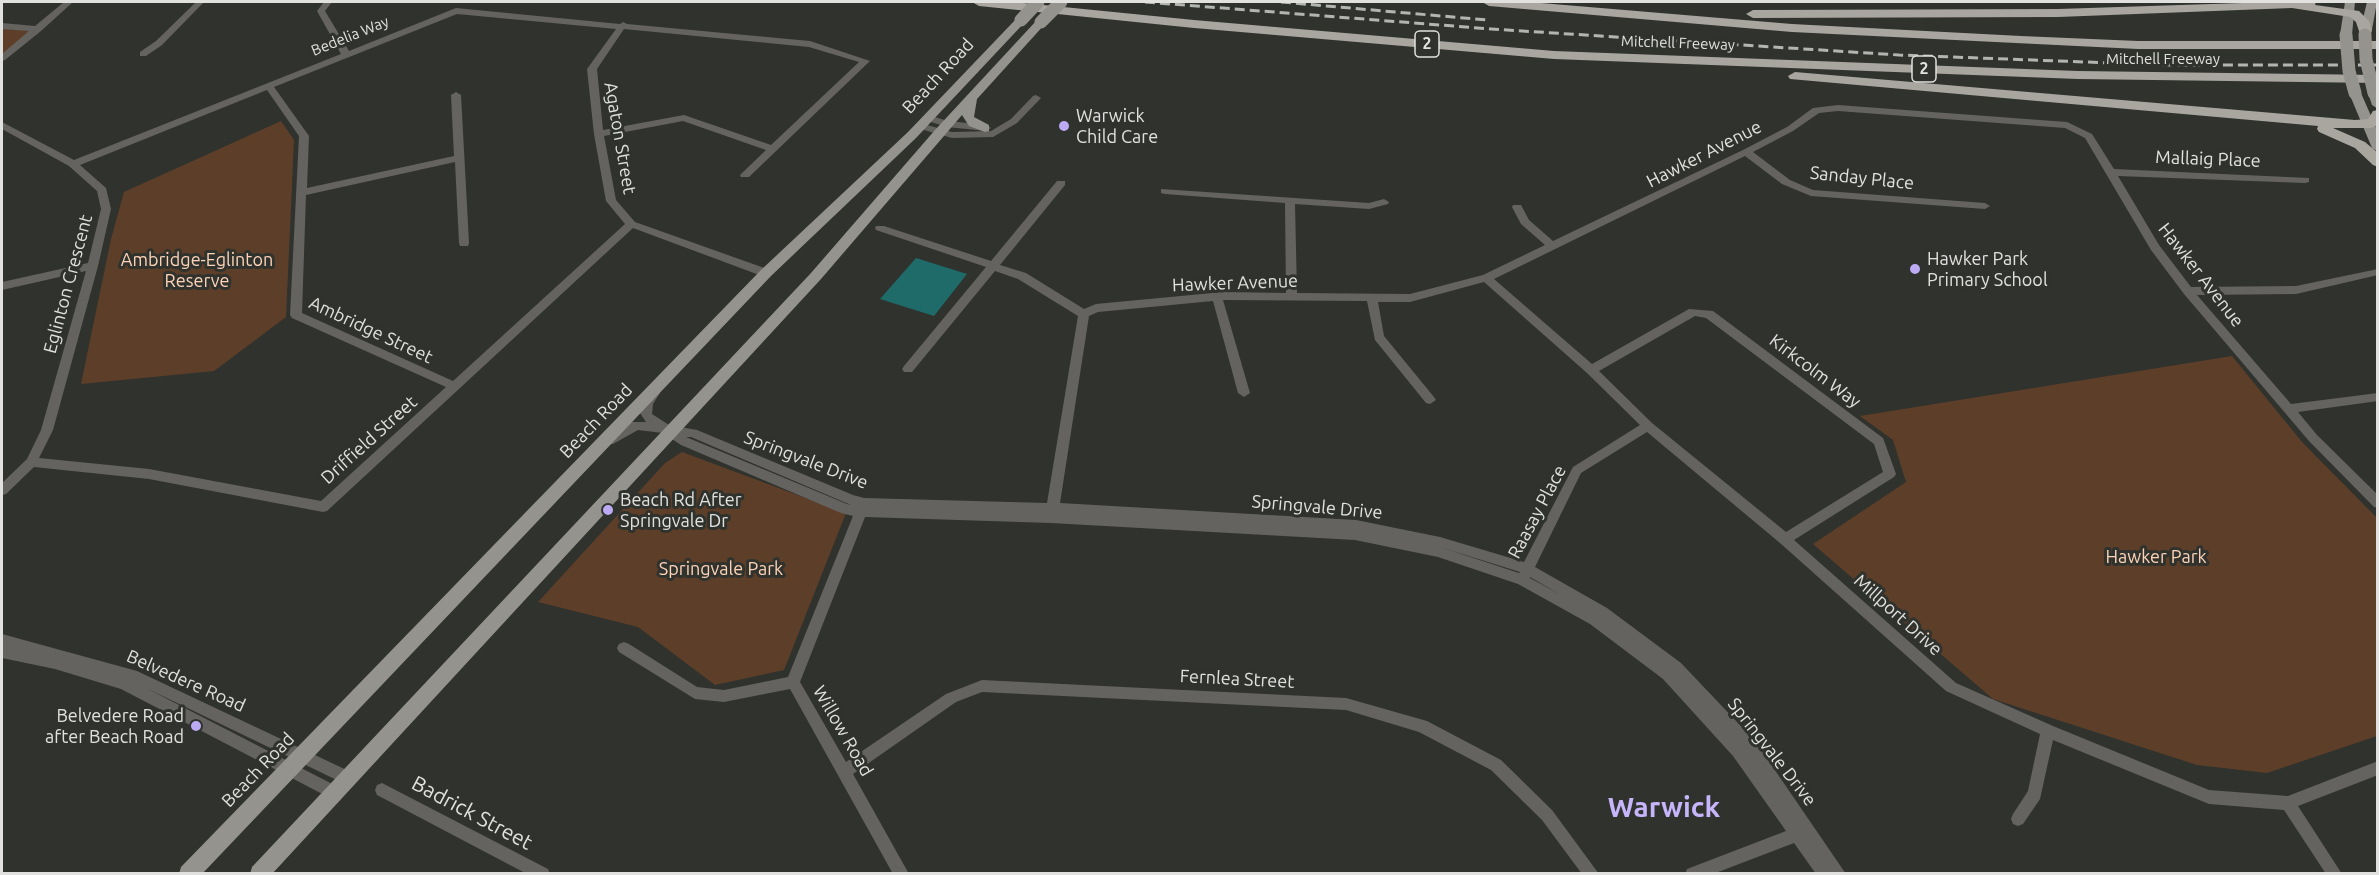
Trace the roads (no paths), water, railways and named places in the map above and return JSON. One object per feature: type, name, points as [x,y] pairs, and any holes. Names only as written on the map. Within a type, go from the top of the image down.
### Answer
[{"type":"highway","name":"Mitchell Freeway","points":[[979,2],[1194,24],[1554,55],[2078,75],[2378,79]]},
{"type":"highway","name":"Mitchell Freeway","points":[[1489,2],[1792,28],[2020,40],[2138,45],[2378,45]]},
{"type":"highway","points":[[1643,14],[2058,13],[2286,5],[2310,2]]},
{"type":"highway","points":[[2286,5],[2358,21]]},
{"type":"highway","points":[[1554,55],[2291,120],[2374,121]]},
{"type":"highway","points":[[2361,110],[2374,121]]},
{"type":"highway","points":[[2291,120],[2345,137],[2360,145],[2378,162]]},
{"type":"main road","name":"Beach Road","points":[[188,873],[766,273],[924,122],[1038,2]]},
{"type":"main road","points":[[258,873],[816,276],[943,128],[1061,2]]},
{"type":"main road","points":[[2361,110],[2349,72],[2358,21],[2372,2]]},
{"type":"main road","points":[[2358,21],[2373,93],[2378,105]]},
{"type":"main road","points":[[972,96],[968,117],[973,123],[985,128]]},
{"type":"main road","points":[[2374,121],[2378,148]]},
{"type":"street","points":[[2,58],[69,2]]},
{"type":"street","points":[[143,54],[159,43],[200,2]]},
{"type":"street","points":[[328,2],[321,10],[346,54]]},
{"type":"street","name":"Bedelia Way","points":[[73,164],[456,10],[810,44],[865,61],[771,148]]},
{"type":"street","name":"Agaton Street","points":[[623,25],[592,69],[599,134],[612,201],[631,224]]},
{"type":"street","points":[[2,26],[38,29]]},
{"type":"street","name":"Ambridge Street","points":[[268,85],[304,136],[296,315],[454,386]]},
{"type":"street","points":[[456,95],[464,243]]},
{"type":"street","points":[[924,122],[943,128],[955,135],[993,134],[1014,121],[1036,98]]},
{"type":"street","name":"Hawker Avenue","points":[[1083,314],[1096,308],[1217,297],[1410,298],[1486,278],[1746,152],[1790,129],[1816,110],[1838,108],[2067,125],[2089,136],[2155,247],[2188,291],[2313,438],[2378,502]]},
{"type":"street","points":[[943,128],[985,128],[1000,122],[1016,109]]},
{"type":"street","points":[[599,134],[684,118],[771,148],[745,175]]},
{"type":"street","name":"Eglinton Crescent","points":[[2,125],[73,164],[102,190],[106,209],[93,266],[47,430],[30,462],[2,490]]},
{"type":"street","name":"Sanday Place","points":[[1746,152],[1786,182],[1811,193],[1985,206]]},
{"type":"street","points":[[303,192],[460,158]]},
{"type":"street","name":"Mallaig Place","points":[[2109,172],[2305,180]]},
{"type":"street","points":[[908,369],[1061,183]]},
{"type":"street","points":[[1165,191],[1368,206],[1384,202]]},
{"type":"street","points":[[1290,200],[1292,297]]},
{"type":"street","points":[[1516,207],[1525,222],[1552,246]]},
{"type":"street","points":[[631,224],[766,273]]},
{"type":"street","name":"Driffield Street","points":[[30,462],[149,474],[323,507],[631,224]]},
{"type":"street","points":[[880,228],[1022,276],[1083,314],[1052,513]]},
{"type":"street","points":[[2,286],[93,266]]},
{"type":"street","points":[[2188,291],[2296,290],[2376,272]]},
{"type":"street","name":"Millport Drive","points":[[1486,278],[1591,370],[1648,426],[1785,539],[1952,687],[2209,797],[2288,803]]},
{"type":"street","points":[[1217,297],[1244,393]]},
{"type":"street","points":[[1372,298],[1378,337],[1430,400]]},
{"type":"street","name":"Kirkcolm Way","points":[[1591,370],[1693,312],[1709,314],[1879,441],[1890,474],[1785,539]]},
{"type":"street","name":"Springvale Drive","points":[[662,382],[647,403],[648,417],[685,442],[845,509],[1052,513],[1355,535],[1438,552],[1525,574],[1595,620],[1668,675],[1738,751],[1839,873]]},
{"type":"street","points":[[2290,409],[2378,397]]},
{"type":"street","name":"Springvale Drive","points":[[587,459],[611,439],[636,425],[671,431]]},
{"type":"street","name":"Raasay Place","points":[[1525,574],[1577,470],[1648,426]]},
{"type":"street","name":"Willow Road","points":[[863,508],[793,682],[902,873]]},
{"type":"street","name":"Belvedere Road","points":[[2,640],[132,675],[348,778]]},
{"type":"street","points":[[624,648],[695,693],[724,696],[793,682]]},
{"type":"street","name":"Belvedere Road","points":[[2,652],[55,663],[124,684],[335,793]]},
{"type":"street","name":"Fernlea Street","points":[[844,772],[951,698],[982,686],[1347,704],[1422,726],[1496,765],[1547,815],[1592,873]]},
{"type":"street","points":[[2018,819],[2036,794],[2048,730]]},
{"type":"street","points":[[2335,873],[2288,803],[2378,768]]},
{"type":"street","name":"Badrick Street","points":[[382,790],[518,868],[543,873]]},
{"type":"street","points":[[1692,873],[1804,832]]},
{"type":"street","name":"Springvale Drive","points":[[1804,832],[1825,873]]},
{"type":"water","points":[[916,258],[967,274],[934,316],[880,299]]},
{"type":"railway","points":[[1145,2],[1491,29],[1899,55],[2165,65],[2378,65]]},
{"type":"railway","points":[[1281,2],[1487,20]]},
{"type":"place","name":"Warwick Child Care","points":[[1064,126]]},
{"type":"place","name":"Hawker Park Primary School","points":[[1915,269]]},
{"type":"place","name":"Beach Rd After Springvale Dr","points":[[608,510]]},
{"type":"place","name":"Belvedere Road after Beach Road","points":[[196,726]]},
{"type":"district","name":"Warwick","points":[[1664,808]]},
{"type":"park label","name":"Ambridge-Eglinton Reserve","points":[[197,270]]},
{"type":"park label","name":"Hawker Park","points":[[2156,557]]},
{"type":"park label","name":"Springvale Park","points":[[721,569]]}]
